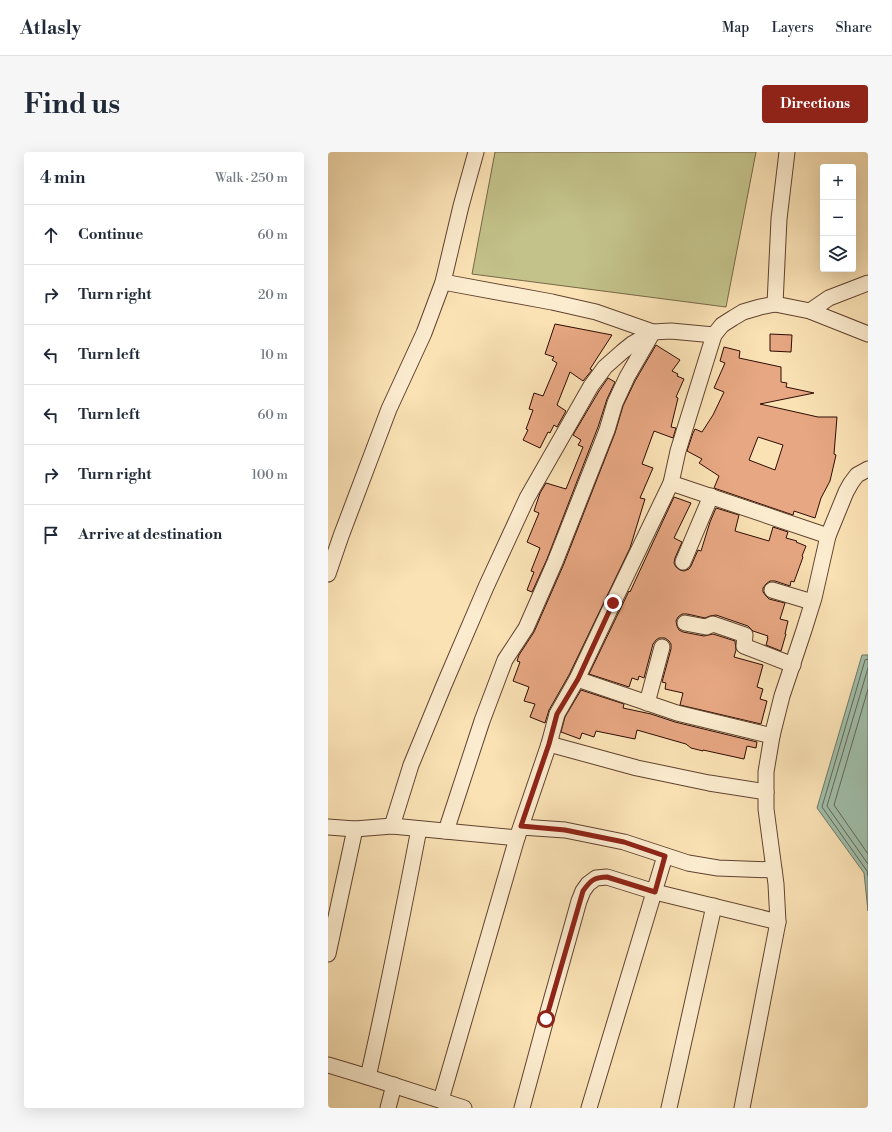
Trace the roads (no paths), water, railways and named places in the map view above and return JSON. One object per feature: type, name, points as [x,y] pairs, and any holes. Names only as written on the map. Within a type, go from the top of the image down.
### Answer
[{"type":"street","points":[[328,574],[390,409],[424,333],[443,282],[461,206],[476,152]]},
{"type":"street","points":[[775,304],[779,219],[787,152]]},
{"type":"street","points":[[443,282],[552,302],[596,312],[653,332],[671,331],[714,335]]},
{"type":"street","points":[[810,311],[829,298],[868,283]]},
{"type":"street","points":[[441,1100],[519,832],[549,744],[557,714],[578,679],[671,483],[678,451],[714,335],[722,325],[733,318],[754,309],[775,304],[810,311],[868,334]]},
{"type":"street","points":[[392,826],[411,765],[486,587],[527,498],[591,386],[605,367],[632,344],[653,332]]},
{"type":"street","points":[[446,831],[482,721],[505,660],[526,628],[555,562],[591,474],[607,430],[614,403],[653,332]]},
{"type":"street","points":[[742,1108],[778,922],[774,870],[766,809],[766,772],[772,736],[782,696],[812,602],[828,536],[851,483],[858,475],[868,469]]},
{"type":"street","points":[[671,483],[828,536]]},
{"type":"street","points":[[683,562],[711,496]]},
{"type":"street","points":[[772,590],[812,602]]},
{"type":"street","points":[[685,623],[706,627],[713,624],[745,635],[744,646],[793,665]]},
{"type":"street","points":[[647,703],[662,647]]},
{"type":"street","points":[[578,679],[677,714],[772,736]]},
{"type":"street","points":[[549,744],[637,768],[709,783],[766,792]]},
{"type":"street","points":[[328,827],[355,829],[392,826],[446,831],[519,832],[565,830],[624,842],[688,863],[718,868],[774,870]]},
{"type":"street","points":[[328,954],[355,829]]},
{"type":"street","points":[[368,1077],[382,1016],[419,829]]},
{"type":"street","points":[[589,1108],[665,856]]},
{"type":"street","points":[[522,1108],[583,891],[593,879],[607,877],[655,892],[778,922]]},
{"type":"street","points":[[669,1108],[714,906]]},
{"type":"street","points":[[328,1065],[464,1108]]},
{"type":"street","points":[[388,1108],[394,1085]]},
{"type":"water","points":[[862,655],[868,655],[868,911],[864,873],[817,808]]}]
